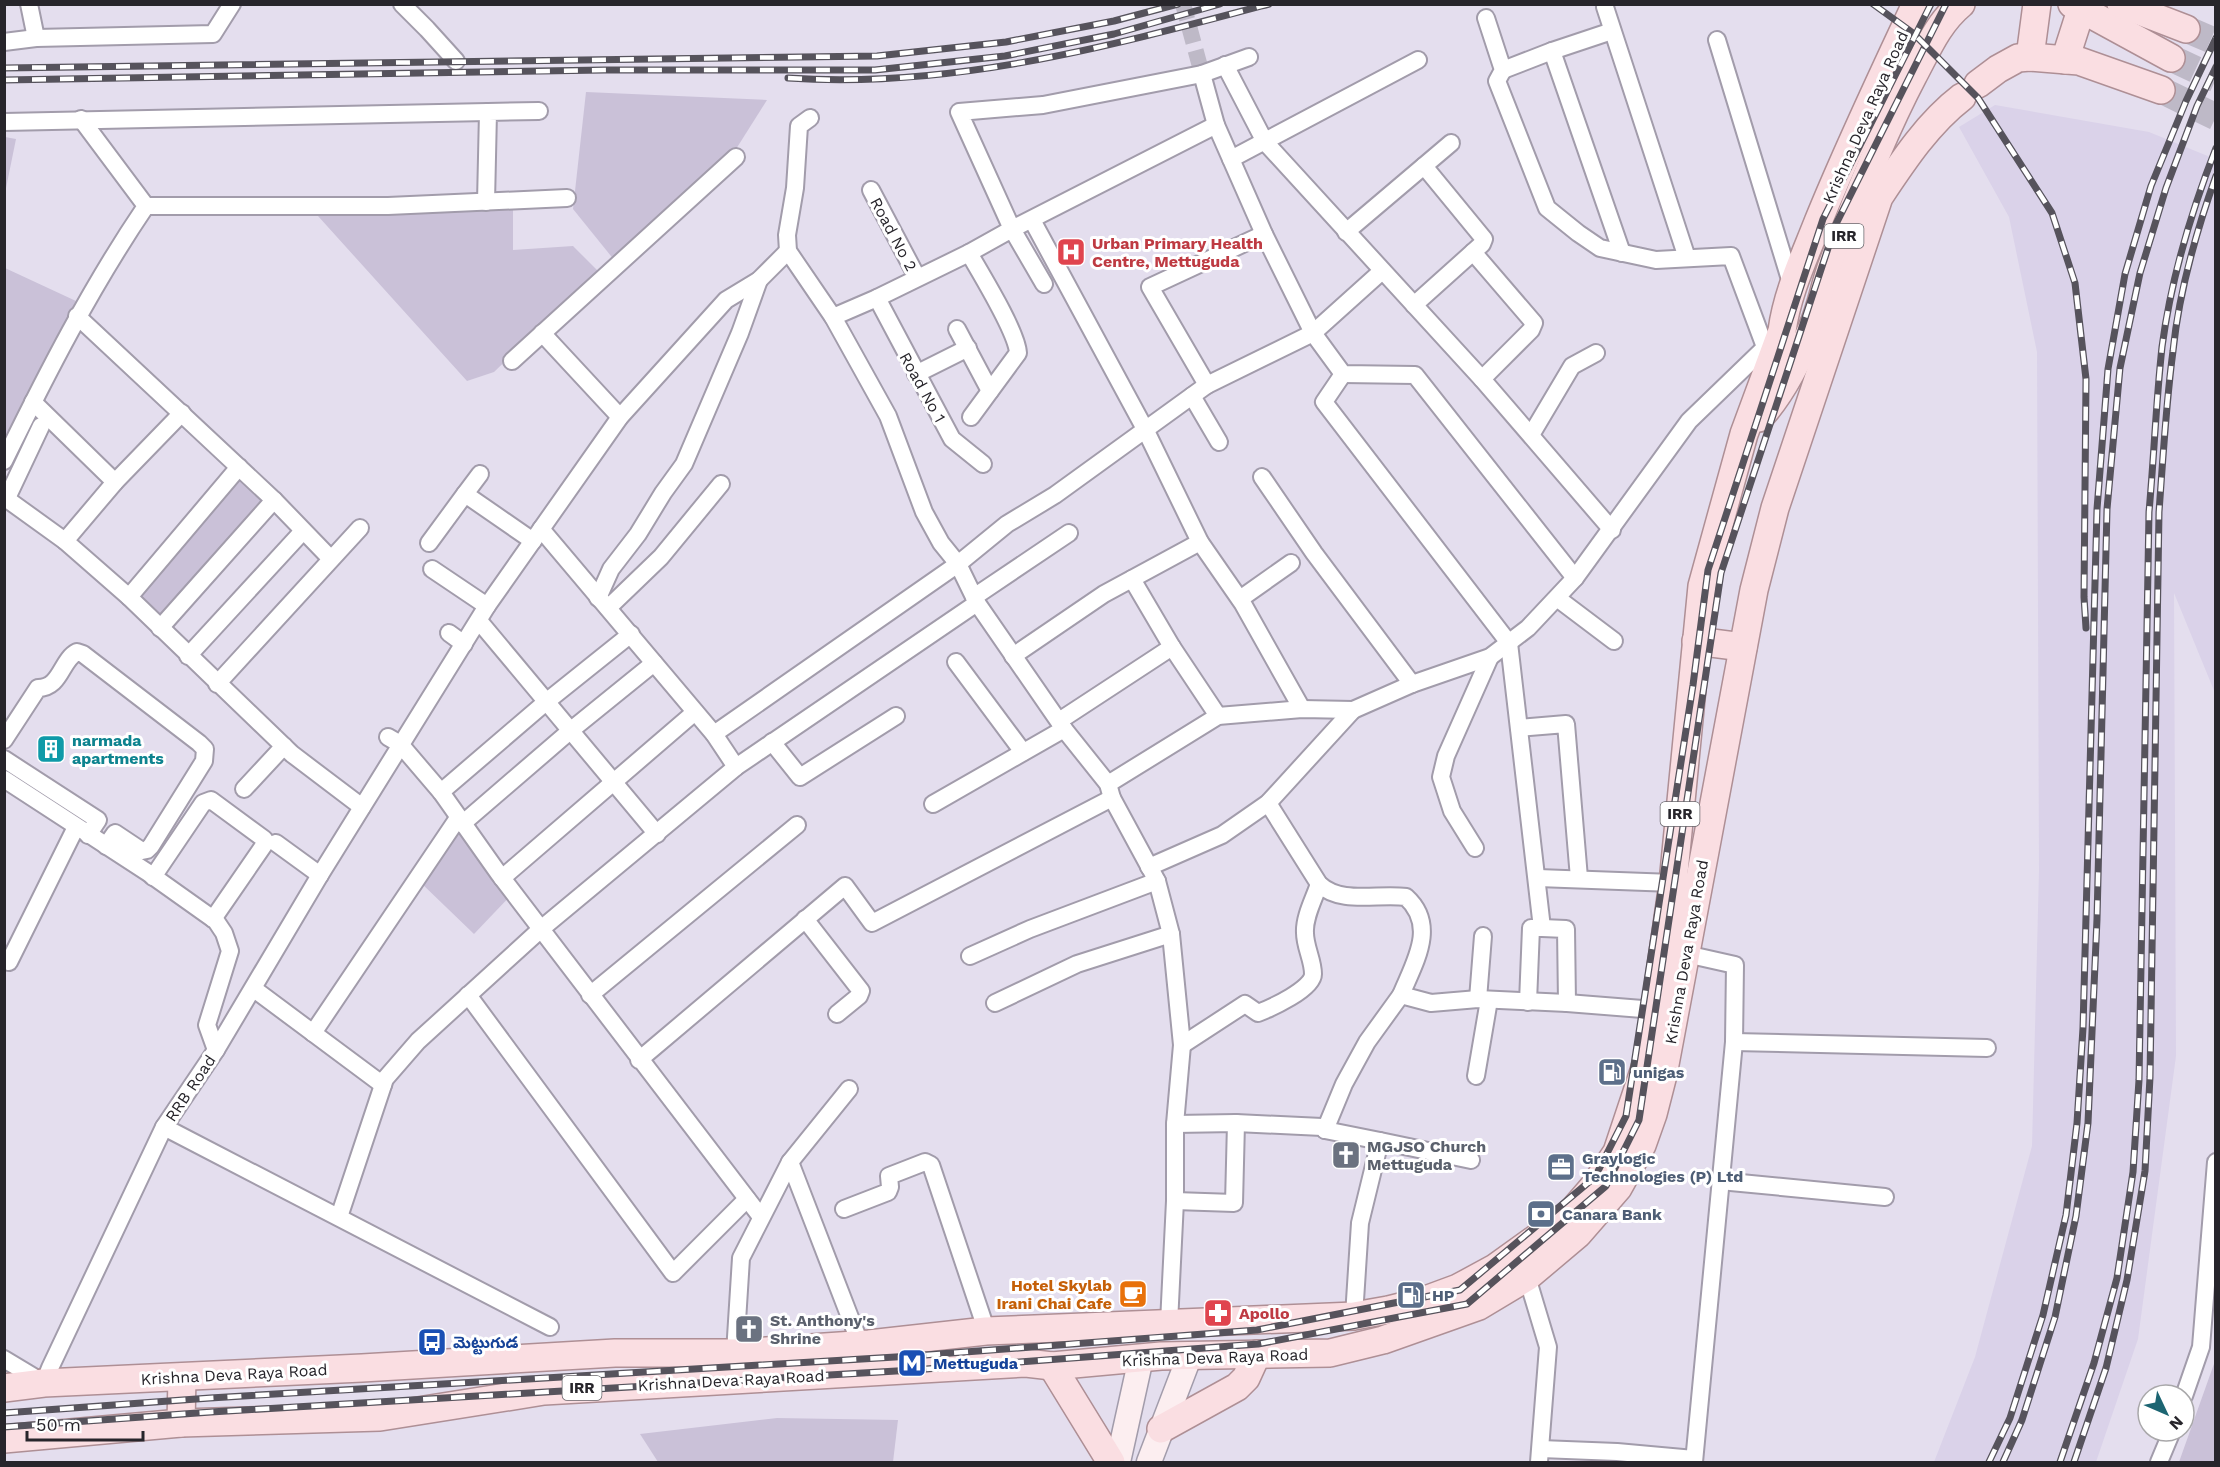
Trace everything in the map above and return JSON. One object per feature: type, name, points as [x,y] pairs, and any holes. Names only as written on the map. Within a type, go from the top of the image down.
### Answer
[{"type":"main road","name":"Krishna Deva Raya Road","points":[[4,1388],[44,1383],[615,1353],[869,1344],[986,1331],[1354,1316],[1389,1310],[1458,1288],[1495,1268],[1570,1214],[1595,1185],[1617,1152],[1648,1059],[1673,883],[1702,586],[1744,434],[1792,286],[1848,148],[1916,4]]},
{"type":"main road","name":"Krishna Deva Raya Road","points":[[1744,434],[1763,414],[1782,388],[1813,327],[1831,269],[1899,102],[1937,31],[1961,4]]},
{"type":"main road","points":[[2037,4],[2030,57],[2079,62],[2161,90]]},
{"type":"main road","points":[[2121,4],[2186,29]]},
{"type":"main road","points":[[2065,60],[2077,7],[2171,58]]},
{"type":"main road","name":"Krishna Deva Raya Road","points":[[4,1439],[181,1423],[380,1417],[544,1391],[1026,1363],[1052,1366],[1190,1355],[1330,1353],[1383,1340],[1479,1306],[1527,1277],[1578,1234],[1618,1188],[1642,1145],[1653,1114],[1663,1075],[1754,590],[1794,451],[1879,196],[1906,156],[1947,108],[2008,63],[2018,58],[2030,57]]},
{"type":"main road","points":[[1696,641],[1743,646]]},
{"type":"main road","points":[[1693,685],[1735,691]]},
{"type":"main road","points":[[1161,1429],[1237,1387],[1246,1378],[1257,1354]]},
{"type":"main road","points":[[1052,1366],[1111,1462]]},
{"type":"main road","points":[[181,1423],[182,1377]]},
{"type":"street","points":[[29,4],[36,38]]},
{"type":"street","points":[[4,42],[36,38],[213,34],[232,4]]},
{"type":"street","points":[[402,4],[456,61]]},
{"type":"street","points":[[1605,7],[1687,258]]},
{"type":"street","points":[[1486,18],[1503,70]]},
{"type":"street","points":[[970,956],[1153,874],[1222,836],[1268,803],[1353,710],[1412,684],[1491,657],[1528,628],[1575,578],[1689,421],[1773,339],[1731,256],[1656,260],[1600,248],[1546,208],[1497,81],[1503,70],[1612,31]]},
{"type":"street","points":[[1717,40],[1792,286]]},
{"type":"street","points":[[1552,51],[1622,253]]},
{"type":"street","points":[[1044,284],[1012,229],[959,112],[1043,105],[1202,74],[1250,57]]},
{"type":"street","points":[[1231,159],[1418,60]]},
{"type":"street","points":[[1225,65],[1265,142],[1482,379],[1612,530]]},
{"type":"street","points":[[1202,74],[1216,125],[1264,234],[1313,333],[1343,374]]},
{"type":"street","points":[[4,122],[540,111]]},
{"type":"street","points":[[486,202],[488,112]]},
{"type":"street","points":[[810,118],[798,126],[795,188],[788,251],[833,317],[888,416],[924,512],[941,543],[958,564],[975,600],[1013,656],[1110,791],[1153,874],[1171,933],[1182,1045],[1175,1124],[1175,1201],[1169,1323]]},
{"type":"street","points":[[81,119],[146,206]]},
{"type":"street","points":[[833,317],[969,253],[1216,125]]},
{"type":"street","points":[[1346,232],[1451,143]]},
{"type":"street","points":[[512,361],[736,157]]},
{"type":"street","points":[[1414,305],[1482,244],[1484,239],[1424,166]]},
{"type":"street","name":"Road No 2","points":[[871,190],[917,277]]},
{"type":"street","points":[[146,206],[388,206],[567,198]]},
{"type":"street","points":[[4,461],[77,316],[116,249],[146,206]]},
{"type":"street","points":[[1032,219],[1207,546],[1243,597],[1302,709]]},
{"type":"street","points":[[1207,385],[1150,287],[1264,234]]},
{"type":"street","points":[[216,1050],[362,807],[394,741],[464,644],[620,417],[726,300],[759,280],[788,251]]},
{"type":"street","points":[[1473,252],[1534,322],[1532,330],[1482,379]]},
{"type":"street","points":[[969,253],[1017,346],[1018,353],[971,417]]},
{"type":"street","points":[[714,734],[958,564],[1007,524],[1055,495],[1207,385],[1313,333],[1382,271]]},
{"type":"street","points":[[603,603],[611,569],[638,534],[684,464],[740,333],[759,280]]},
{"type":"street","name":"Road No 1","points":[[877,298],[952,439],[983,464]]},
{"type":"street","points":[[77,316],[274,500],[331,559]]},
{"type":"street","points":[[957,328],[990,391]]},
{"type":"street","points":[[542,333],[620,417]]},
{"type":"street","points":[[916,374],[968,348]]},
{"type":"street","points":[[1530,435],[1572,366],[1596,353]]},
{"type":"street","points":[[1343,374],[1415,375],[1575,578]]},
{"type":"street","points":[[1343,374],[1324,402],[1509,643],[1542,928]]},
{"type":"street","points":[[1192,396],[1219,442]]},
{"type":"street","points":[[33,402],[115,482]]},
{"type":"street","points":[[65,541],[115,482],[182,413]]},
{"type":"street","points":[[7,496],[41,426]]},
{"type":"street","points":[[129,597],[238,467]]},
{"type":"street","points":[[429,543],[480,474]]},
{"type":"street","points":[[1262,477],[1314,553],[1412,684]]},
{"type":"street","points":[[603,603],[661,557],[721,484]]},
{"type":"street","points":[[465,494],[537,535],[631,634],[714,734],[736,767]]},
{"type":"street","points":[[7,496],[53,521]]},
{"type":"street","points":[[7,496],[65,541],[129,597],[284,746],[362,807]]},
{"type":"street","points":[[160,628],[274,500]]},
{"type":"street","points":[[217,684],[360,528]]},
{"type":"street","points":[[188,656],[303,531]]},
{"type":"street","points":[[339,1217],[385,1079],[418,1041],[541,929],[736,767],[1069,533]]},
{"type":"street","points":[[1013,656],[1104,594],[1207,546]]},
{"type":"street","points":[[1243,597],[1291,563]]},
{"type":"street","points":[[432,569],[483,614],[546,702],[657,834]]},
{"type":"street","points":[[1132,579],[1218,716]]},
{"type":"street","points":[[1557,598],[1614,640]]},
{"type":"street","points":[[449,633],[464,644]]},
{"type":"street","points":[[441,792],[546,702],[631,634]]},
{"type":"street","points":[[933,804],[1023,752],[1173,647]]},
{"type":"street","points":[[4,740],[38,688],[50,686],[60,675],[72,654],[77,652],[83,654],[199,743],[204,749],[204,761],[151,846],[142,851],[111,839],[98,820],[4,759]]},
{"type":"street","points":[[1475,848],[1452,811],[1441,777],[1446,756],[1491,657]]},
{"type":"street","points":[[956,662],[1023,752]]},
{"type":"street","points":[[313,1033],[460,821],[654,663]]},
{"type":"street","points":[[639,1060],[845,886],[872,923],[1110,791],[1218,716],[1302,709],[1353,710]]},
{"type":"street","points":[[502,878],[695,712]]},
{"type":"street","points":[[772,742],[801,777],[896,716]]},
{"type":"street","points":[[1519,728],[1566,724],[1579,878]]},
{"type":"street","points":[[394,741],[441,792],[460,821],[590,995],[761,1217]]},
{"type":"street","points":[[244,789],[284,746]]},
{"type":"street","name":"RRB Road","points":[[4,780],[82,831],[111,839],[153,877],[213,919],[224,933],[230,951],[207,1025],[216,1050],[164,1127],[44,1383]]},
{"type":"street","points":[[153,877],[202,803],[210,800],[264,839],[266,843],[213,919]]},
{"type":"street","points":[[1268,803],[1319,884],[1327,891],[1339,895],[1406,897],[1413,903],[1423,931],[1422,943],[1401,995],[1367,1042],[1344,1084],[1326,1130]]},
{"type":"street","points":[[9,962],[82,831],[98,820]]},
{"type":"street","points":[[590,995],[797,825]]},
{"type":"street","points":[[276,843],[320,875]]},
{"type":"street","points":[[1538,878],[1673,883]]},
{"type":"street","points":[[1182,1045],[1245,1004],[1258,1013],[1311,983],[1313,974],[1305,945],[1304,930],[1319,884]]},
{"type":"street","points":[[805,919],[861,991],[859,996],[837,1014]]},
{"type":"street","points":[[1527,1002],[1531,928],[1542,928],[1566,929],[1567,1003]]},
{"type":"street","points":[[995,1003],[1077,964],[1171,933]]},
{"type":"street","points":[[1476,1076],[1483,999],[1484,936]]},
{"type":"street","points":[[1527,1277],[1548,1347],[1540,1456],[1694,1461],[1734,1042],[1736,965],[1686,954]]},
{"type":"street","points":[[254,989],[383,1085]]},
{"type":"street","points":[[468,995],[673,1273],[747,1199]]},
{"type":"street","points":[[1401,995],[1431,1004],[1483,999],[1655,1010]]},
{"type":"street","points":[[1734,1042],[1987,1048]]},
{"type":"street","points":[[849,1089],[790,1162],[741,1258],[736,1347],[982,1320],[1058,1315],[1086,1317],[1112,1326]]},
{"type":"street","points":[[1175,1124],[1236,1123],[1322,1127],[1326,1130],[1471,1161]]},
{"type":"street","points":[[1175,1201],[1234,1203],[1236,1123]]},
{"type":"street","points":[[164,1127],[550,1327]]},
{"type":"street","points":[[1354,1316],[1360,1223],[1380,1141]]},
{"type":"street","points":[[790,1162],[856,1333]]},
{"type":"street","points":[[844,1209],[888,1192],[889,1176],[925,1162],[930,1165],[982,1320]]},
{"type":"street","points":[[2189,1383],[2201,1347],[2216,1162]]},
{"type":"street","points":[[1720,1181],[1885,1197]]},
{"type":"street","points":[[1149,1462],[1190,1355]]},
{"type":"street","points":[[1118,1462],[1141,1358]]},
{"type":"street","points":[[4,1359],[44,1383]]},
{"type":"street","points":[[2159,1462],[2167,1443]]},
{"type":"shaded area","points":[[586,92],[767,100],[731,157],[615,261],[573,209]]},
{"type":"shaded area","points":[[1995,105],[2149,132],[2215,159],[2215,693],[2174,593],[2176,1056],[2138,1339],[2096,1462],[1934,1462],[1975,1357],[2032,1146],[2039,871],[2037,352],[2009,217],[1959,127]]},
{"type":"shaded area","points":[[4,137],[16,139],[5,193]]},
{"type":"shaded area","points":[[513,208],[513,250],[573,246],[598,271],[494,372],[467,381],[318,216]]},
{"type":"shaded area","points":[[5,268],[76,301],[5,445]]},
{"type":"shaded area","points":[[239,467],[274,500],[160,628],[129,597]]},
{"type":"shaded area","points":[[458,818],[513,893],[474,934],[419,881]]},
{"type":"shaded area","points":[[2215,1361],[2215,1462],[2179,1462],[2186,1443],[2196,1443],[2196,1414]]},
{"type":"shaded area","points":[[777,1418],[898,1420],[893,1462],[658,1462],[640,1434]]},
{"type":"tunnel","points":[[1183,4],[1202,74]]},
{"type":"tunnel","points":[[2186,29],[2216,42]]},
{"type":"tunnel","points":[[2171,58],[2216,79]]},
{"type":"tunnel","points":[[2161,90],[2216,117]]},
{"type":"railway","points":[[4,68],[877,56],[1006,42],[1114,21],[1178,4]]},
{"type":"railway","points":[[4,80],[604,70],[875,70],[1005,56],[1114,34],[1220,4]]},
{"type":"railway","points":[[788,78],[850,80],[911,77],[1031,61],[1150,35],[1269,4]]},
{"type":"railway","points":[[1873,4],[1913,33],[1978,98],[2052,213],[2075,283],[2086,379],[2084,597],[2086,628]]},
{"type":"railway","points":[[4,1413],[210,1398],[912,1356],[1257,1330],[1460,1290],[1595,1177],[1626,1116],[1693,685],[1708,570],[1823,219],[1931,4]]},
{"type":"railway","points":[[4,1427],[211,1412],[913,1370],[1258,1344],[1467,1304],[1606,1186],[1639,1120],[1721,573],[1836,224],[1946,4]]},
{"type":"railway","points":[[1989,1462],[2010,1418],[2043,1315],[2066,1215],[2077,1123],[2083,1028],[2097,509],[2108,369],[2125,274],[2151,186],[2186,101],[2216,38]]},
{"type":"railway","points":[[2003,1462],[2022,1420],[2055,1317],[2076,1216],[2088,1123],[2097,919],[2107,509],[2120,368],[2140,273],[2166,188],[2197,106],[2216,67]]},
{"type":"railway","points":[[2060,1462],[2094,1363],[2117,1278],[2133,1172],[2139,1080],[2149,512],[2158,388],[2162,347],[2176,271],[2190,221],[2216,148]]},
{"type":"railway","points":[[2074,1462],[2106,1368],[2127,1280],[2145,1171],[2150,1077],[2159,512],[2168,391],[2179,307],[2195,240],[2216,176]]},
{"type":"place","name":"Urban Primary Health Centre, Mettuguda","points":[[1071,252]]},
{"type":"place","name":"narmada apartments","points":[[51,749]]},
{"type":"place","name":"unigas","points":[[1612,1072]]},
{"type":"place","name":"MGJSO Church Mettuguda","points":[[1346,1155]]},
{"type":"place","name":"Graylogic Technologies (P) Ltd","points":[[1561,1167]]},
{"type":"place","name":"Canara Bank","points":[[1541,1214]]},
{"type":"place","name":"Hotel Skylab Irani Chai Cafe","points":[[1133,1294]]},
{"type":"place","name":"HP","points":[[1411,1295]]},
{"type":"place","name":"Apollo","points":[[1218,1313]]},
{"type":"place","name":"St. Anthony's Shrine","points":[[749,1329]]},
{"type":"place","name":"మెట్టుగుడ","points":[[432,1342]]},
{"type":"place","name":"Mettuguda","points":[[912,1363]]}]
